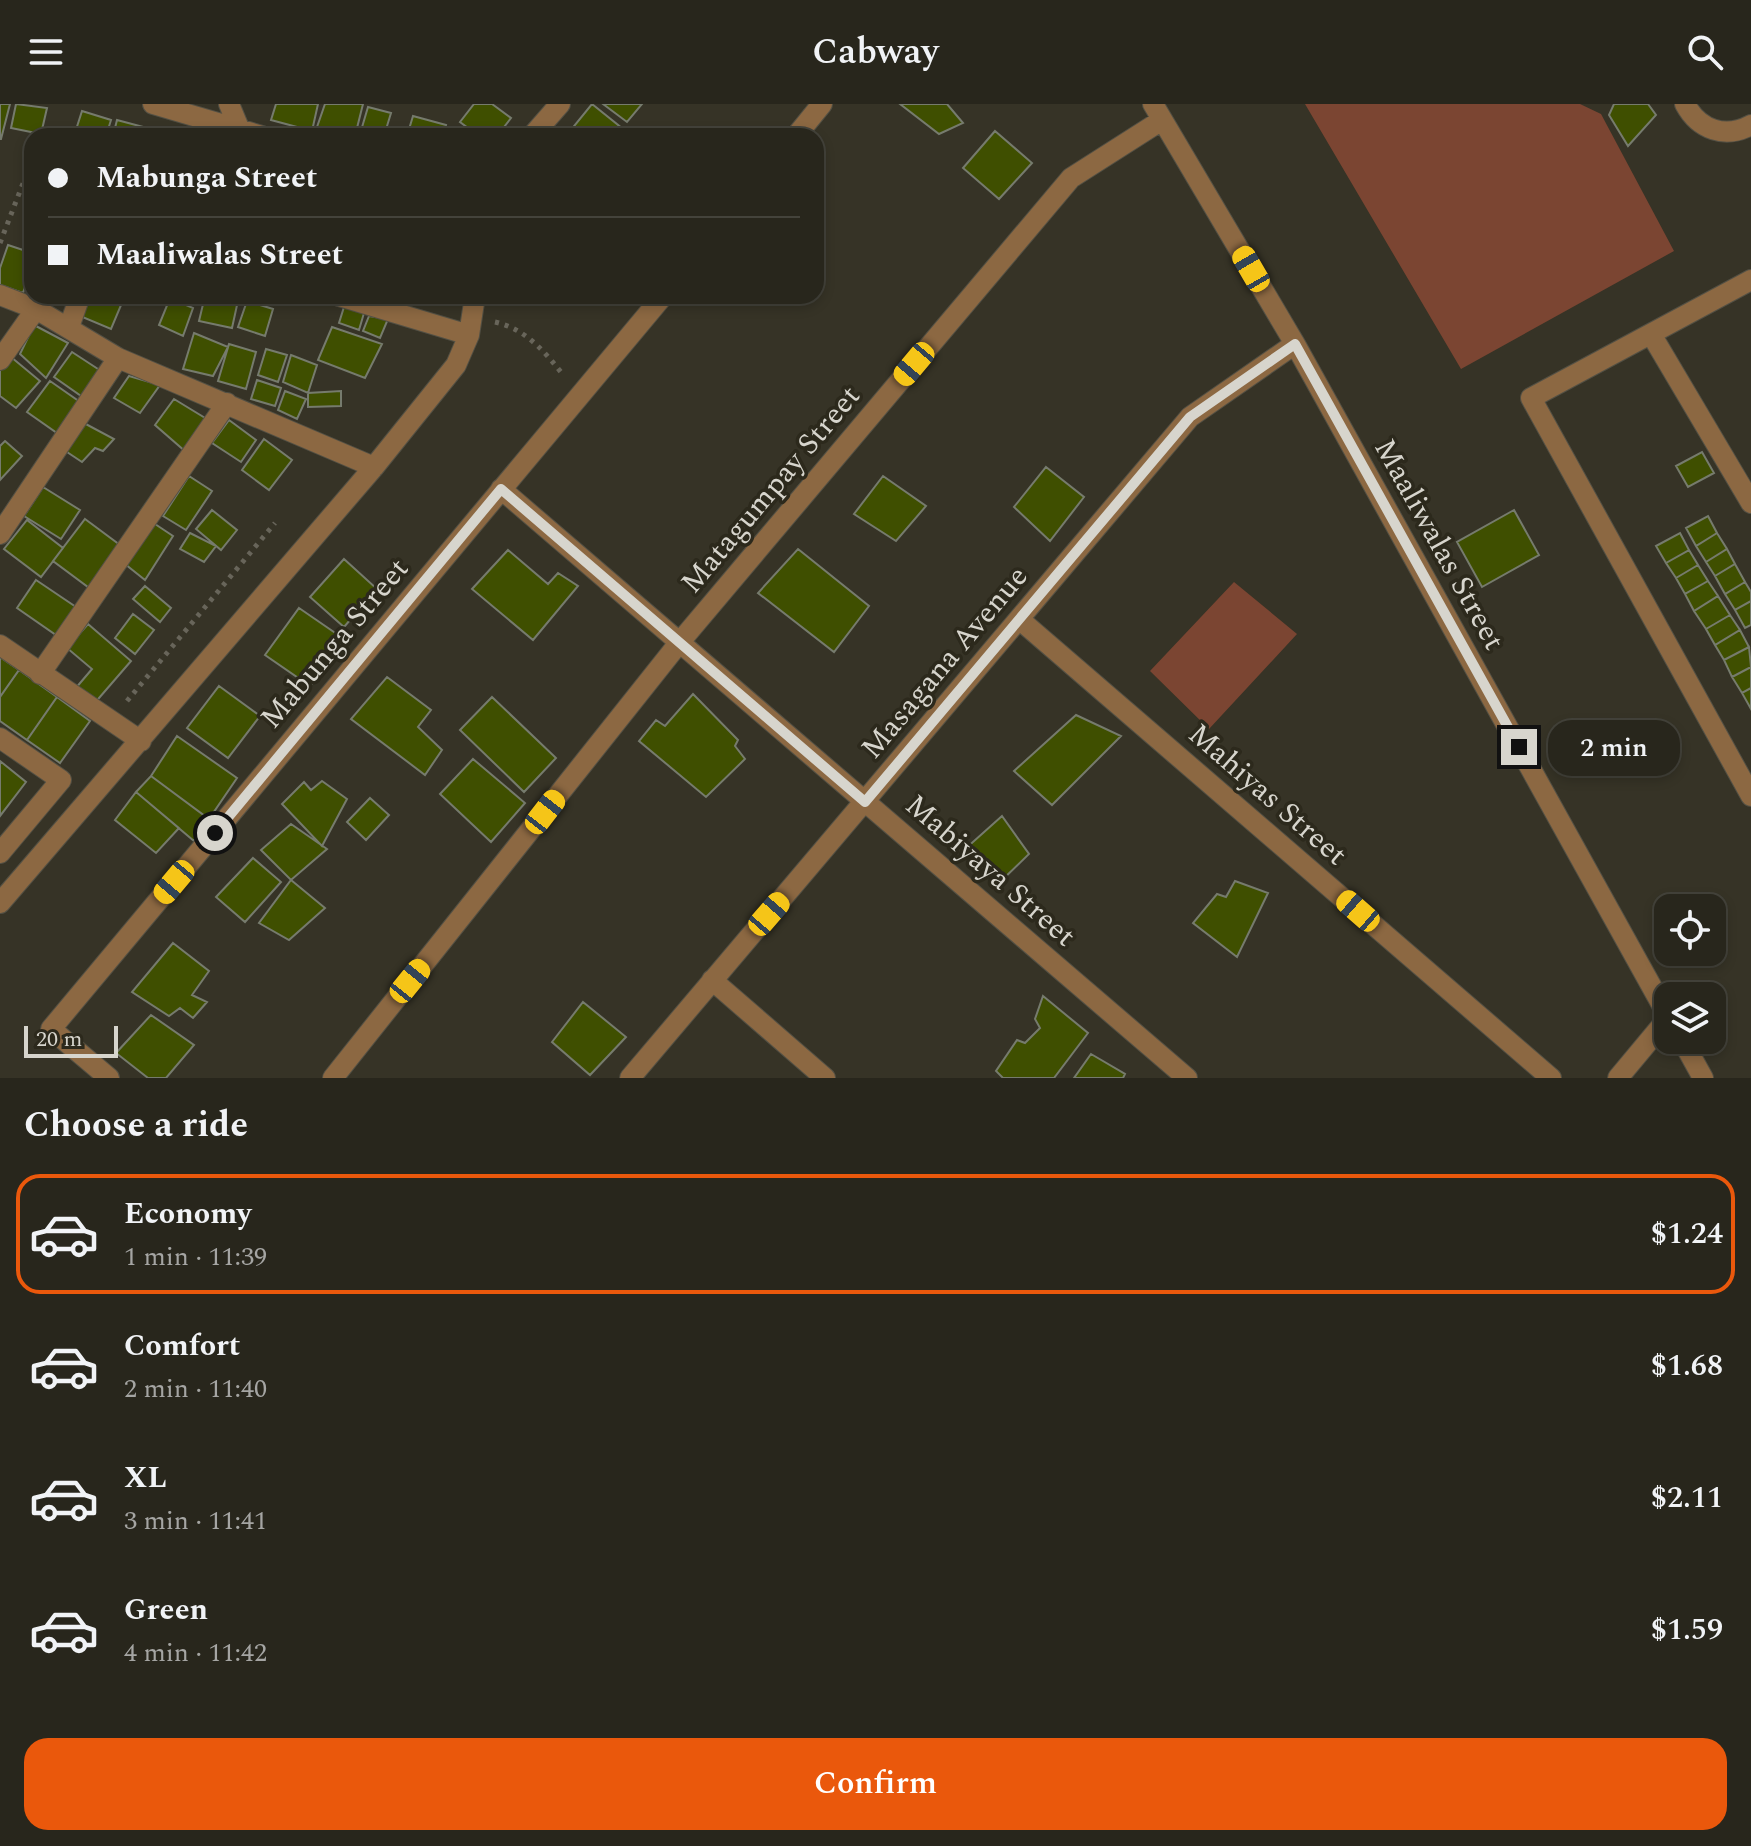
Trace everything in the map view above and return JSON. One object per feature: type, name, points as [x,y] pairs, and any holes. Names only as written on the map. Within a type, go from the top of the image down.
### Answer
[{"type":"street","points":[[153,104],[239,128]]},
{"type":"street","points":[[229,104],[239,128]]},
{"type":"street","points":[[539,128],[560,104]]},
{"type":"street","points":[[802,128],[822,104]]},
{"type":"street","points":[[1685,104],[1714,131],[1736,133],[1751,125]]},
{"type":"street","name":"Maaliwalas Street","points":[[1158,112],[1295,344],[1654,992]]},
{"type":"street","name":"Matagumpay Street","points":[[333,1078],[679,643],[1071,178],[1158,112]]},
{"type":"street","points":[[1751,280],[1531,398],[1751,796]]},
{"type":"street","points":[[0,295],[36,309],[118,358],[374,467]]},
{"type":"street","points":[[69,327],[77,304]]},
{"type":"street","points":[[374,304],[471,326]]},
{"type":"street","points":[[0,903],[374,467],[456,365],[471,326],[474,304]]},
{"type":"street","name":"Mabunga Street","points":[[109,1078],[51,1029],[656,304]]},
{"type":"street","points":[[0,360],[36,309]]},
{"type":"street","points":[[1651,334],[1751,503]]},
{"type":"street","name":"Masagana Avenue","points":[[630,1078],[1190,417],[1295,344]]},
{"type":"street","points":[[0,534],[118,358]]},
{"type":"street","points":[[40,674],[227,403]]},
{"type":"street","name":"Mabiyaya Street","points":[[501,489],[1187,1078]]},
{"type":"street","name":"Mahiyas Street","points":[[1019,619],[1551,1078]]},
{"type":"street","points":[[0,645],[141,741]]},
{"type":"street","points":[[0,738],[61,780],[0,853]]},
{"type":"street","points":[[712,980],[825,1078]]},
{"type":"street","points":[[1618,1078],[1654,1034]]},
{"type":"street","points":[[1690,1054],[1703,1078]]},
{"type":"path","points":[[0,243],[24,181]]},
{"type":"path","points":[[471,326],[510,326],[528,336],[564,375],[574,391],[571,406]]},
{"type":"path","points":[[111,720],[275,523]]},
{"type":"shaded area","points":[[1305,104],[1580,104],[1601,114],[1674,251],[1461,369]]},
{"type":"shaded area","points":[[1234,582],[1297,634],[1209,729],[1150,671]]},
{"type":"building","points":[[0,104],[10,104],[1,139],[0,139]]},
{"type":"building","points":[[16,104],[47,108],[42,128],[24,128],[24,131],[11,128]]},
{"type":"building","points":[[276,104],[318,104],[313,128],[271,120]]},
{"type":"building","points":[[325,104],[363,104],[357,128],[317,127]]},
{"type":"building","points":[[474,104],[492,104],[511,118],[503,128],[468,128],[460,122]]},
{"type":"building","points":[[592,104],[622,128],[572,128]]},
{"type":"building","points":[[603,104],[642,104],[627,122]]},
{"type":"building","points":[[900,104],[947,104],[963,123],[939,134]]},
{"type":"building","points":[[1614,104],[1648,104],[1656,115],[1628,146],[1609,115]]},
{"type":"building","points":[[368,107],[391,113],[386,128],[362,128]]},
{"type":"building","points":[[82,111],[111,120],[108,128],[77,128]]},
{"type":"building","points":[[413,116],[446,125],[445,128],[409,128]]},
{"type":"building","points":[[117,120],[147,128],[115,128]]},
{"type":"building","points":[[995,131],[1032,163],[999,199],[963,168]]},
{"type":"building","points":[[8,245],[24,250],[23,293],[0,285],[0,268]]},
{"type":"building","points":[[85,304],[121,304],[111,329],[80,316]]},
{"type":"building","points":[[168,304],[184,304],[193,308],[183,336],[159,325]]},
{"type":"building","points":[[203,304],[237,304],[232,328],[199,321]]},
{"type":"building","points":[[246,304],[273,309],[265,336],[238,327]]},
{"type":"building","points":[[344,307],[364,313],[359,330],[339,323]]},
{"type":"building","points":[[369,316],[388,319],[380,338],[363,331]]},
{"type":"building","points":[[34,325],[68,343],[46,378],[20,354]]},
{"type":"building","points":[[332,327],[382,344],[365,378],[318,360]]},
{"type":"building","points":[[194,333],[228,347],[213,376],[183,369]]},
{"type":"building","points":[[229,344],[256,352],[246,389],[218,381]]},
{"type":"building","points":[[266,349],[287,355],[278,382],[258,375]]},
{"type":"building","points":[[72,352],[101,371],[84,398],[54,377]]},
{"type":"building","points":[[291,355],[317,365],[308,393],[283,382]]},
{"type":"building","points":[[11,357],[40,381],[16,408],[0,396],[0,370]]},
{"type":"building","points":[[129,376],[160,385],[140,413],[114,398]]},
{"type":"building","points":[[257,380],[281,388],[275,406],[251,399]]},
{"type":"building","points":[[50,381],[80,402],[57,433],[27,412]]},
{"type":"building","points":[[285,391],[306,399],[297,419],[278,410]]},
{"type":"building","points":[[341,391],[341,406],[308,407],[308,393]]},
{"type":"building","points":[[174,399],[210,421],[186,452],[155,425]]},
{"type":"building","points":[[229,420],[256,440],[241,462],[212,443]]},
{"type":"building","points":[[82,422],[114,439],[103,451],[95,448],[82,462],[64,450]]},
{"type":"building","points":[[264,439],[292,460],[269,490],[242,470]]},
{"type":"building","points":[[5,441],[22,456],[0,480],[0,446]]},
{"type":"building","points":[[1702,452],[1714,473],[1688,487],[1676,466]]},
{"type":"building","points":[[1046,467],[1084,497],[1050,541],[1014,507]]},
{"type":"building","points":[[189,476],[212,491],[186,530],[163,516]]},
{"type":"building","points":[[883,476],[926,506],[896,541],[854,514]]},
{"type":"building","points":[[43,487],[80,510],[61,539],[24,516]]},
{"type":"building","points":[[212,510],[237,530],[221,550],[196,529]]},
{"type":"building","points":[[1514,510],[1539,555],[1482,587],[1457,542]]},
{"type":"building","points":[[1708,516],[1717,533],[1696,546],[1686,528]]},
{"type":"building","points":[[85,519],[124,548],[92,590],[53,561]]},
{"type":"building","points":[[27,520],[63,548],[41,577],[4,549]]},
{"type":"building","points":[[152,522],[173,536],[145,580],[125,564]]},
{"type":"building","points":[[190,533],[216,546],[204,562],[180,549]]},
{"type":"building","points":[[1680,533],[1689,550],[1666,563],[1656,546]]},
{"type":"building","points":[[1717,533],[1727,549],[1706,562],[1696,546]]},
{"type":"building","points":[[798,549],[869,606],[834,652],[758,593]]},
{"type":"building","points":[[1727,549],[1735,564],[1715,576],[1706,562]]},
{"type":"building","points":[[508,550],[548,584],[558,573],[578,586],[533,640],[472,589]]},
{"type":"building","points":[[1689,550],[1698,565],[1676,578],[1666,563]]},
{"type":"building","points":[[344,559],[377,589],[344,627],[310,597]]},
{"type":"building","points":[[1735,564],[1745,582],[1725,594],[1715,576]]},
{"type":"building","points":[[1698,565],[1708,581],[1685,594],[1676,578]]},
{"type":"building","points":[[36,580],[76,607],[56,635],[17,608]]},
{"type":"building","points":[[1708,581],[1718,596],[1694,611],[1685,594]]},
{"type":"building","points":[[1745,582],[1751,592],[1751,601],[1735,610],[1725,594]]},
{"type":"building","points":[[145,586],[171,608],[160,622],[133,599]]},
{"type":"building","points":[[1718,596],[1730,615],[1706,629],[1694,611]]},
{"type":"building","points":[[1751,601],[1751,625],[1745,628],[1735,610]]},
{"type":"building","points":[[299,608],[344,639],[310,686],[265,655]]},
{"type":"building","points":[[133,614],[154,630],[135,654],[115,638]]},
{"type":"building","points":[[1730,615],[1740,630],[1715,645],[1706,629]]},
{"type":"building","points":[[88,624],[131,661],[93,705],[75,689],[92,669],[67,648]]},
{"type":"building","points":[[1740,630],[1749,647],[1724,660],[1715,645]]},
{"type":"building","points":[[1749,647],[1751,667],[1732,677],[1724,660]]},
{"type":"building","points":[[0,657],[19,670],[0,697]]},
{"type":"building","points":[[1751,667],[1751,688],[1742,693],[1732,677]]},
{"type":"building","points":[[19,670],[57,697],[27,740],[0,721],[0,697]]},
{"type":"building","points":[[387,677],[431,710],[418,727],[442,750],[425,775],[351,719]]},
{"type":"building","points":[[219,686],[260,716],[228,758],[187,728]]},
{"type":"building","points":[[1751,688],[1751,709],[1742,693]]},
{"type":"building","points":[[693,694],[738,740],[735,746],[745,759],[706,797],[639,741],[656,720],[665,726]]},
{"type":"building","points":[[57,697],[90,721],[60,763],[27,740]]},
{"type":"building","points":[[492,697],[556,758],[524,792],[460,730]]},
{"type":"building","points":[[1076,715],[1121,736],[1052,805],[1014,771]]},
{"type":"building","points":[[177,736],[237,778],[209,819],[151,776]]},
{"type":"building","points":[[473,759],[525,803],[491,842],[440,794]]},
{"type":"building","points":[[0,761],[26,782],[0,816]]},
{"type":"building","points":[[151,776],[209,819],[194,841],[136,792]]},
{"type":"building","points":[[322,781],[347,799],[322,846],[282,804],[304,782],[311,790]]},
{"type":"building","points":[[136,792],[179,828],[156,853],[115,820]]},
{"type":"building","points":[[370,798],[389,815],[366,840],[347,822]]},
{"type":"building","points":[[1002,816],[1029,854],[999,883],[964,850]]},
{"type":"building","points":[[291,824],[327,849],[291,880],[261,850]]},
{"type":"building","points":[[253,858],[281,882],[245,922],[216,897]]},
{"type":"building","points":[[291,880],[325,908],[289,940],[259,923]]},
{"type":"building","points":[[1235,881],[1268,893],[1237,957],[1193,923],[1217,894],[1226,897]]},
{"type":"building","points":[[173,943],[209,971],[192,995],[207,1002],[193,1018],[180,1008],[169,1016],[132,992]]},
{"type":"building","points":[[1043,996],[1088,1033],[1054,1078],[1003,1078],[996,1071],[1017,1040],[1025,1043],[1040,1028],[1035,1019]]},
{"type":"building","points":[[583,1002],[626,1037],[590,1075],[552,1042]]},
{"type":"building","points":[[151,1015],[194,1045],[166,1078],[148,1078],[116,1053]]},
{"type":"building","points":[[1091,1054],[1125,1074],[1123,1078],[1074,1078]]},
{"type":"route","points":[[215,833],[501,489],[865,802],[1190,417],[1295,344],[1519,747]]}]
